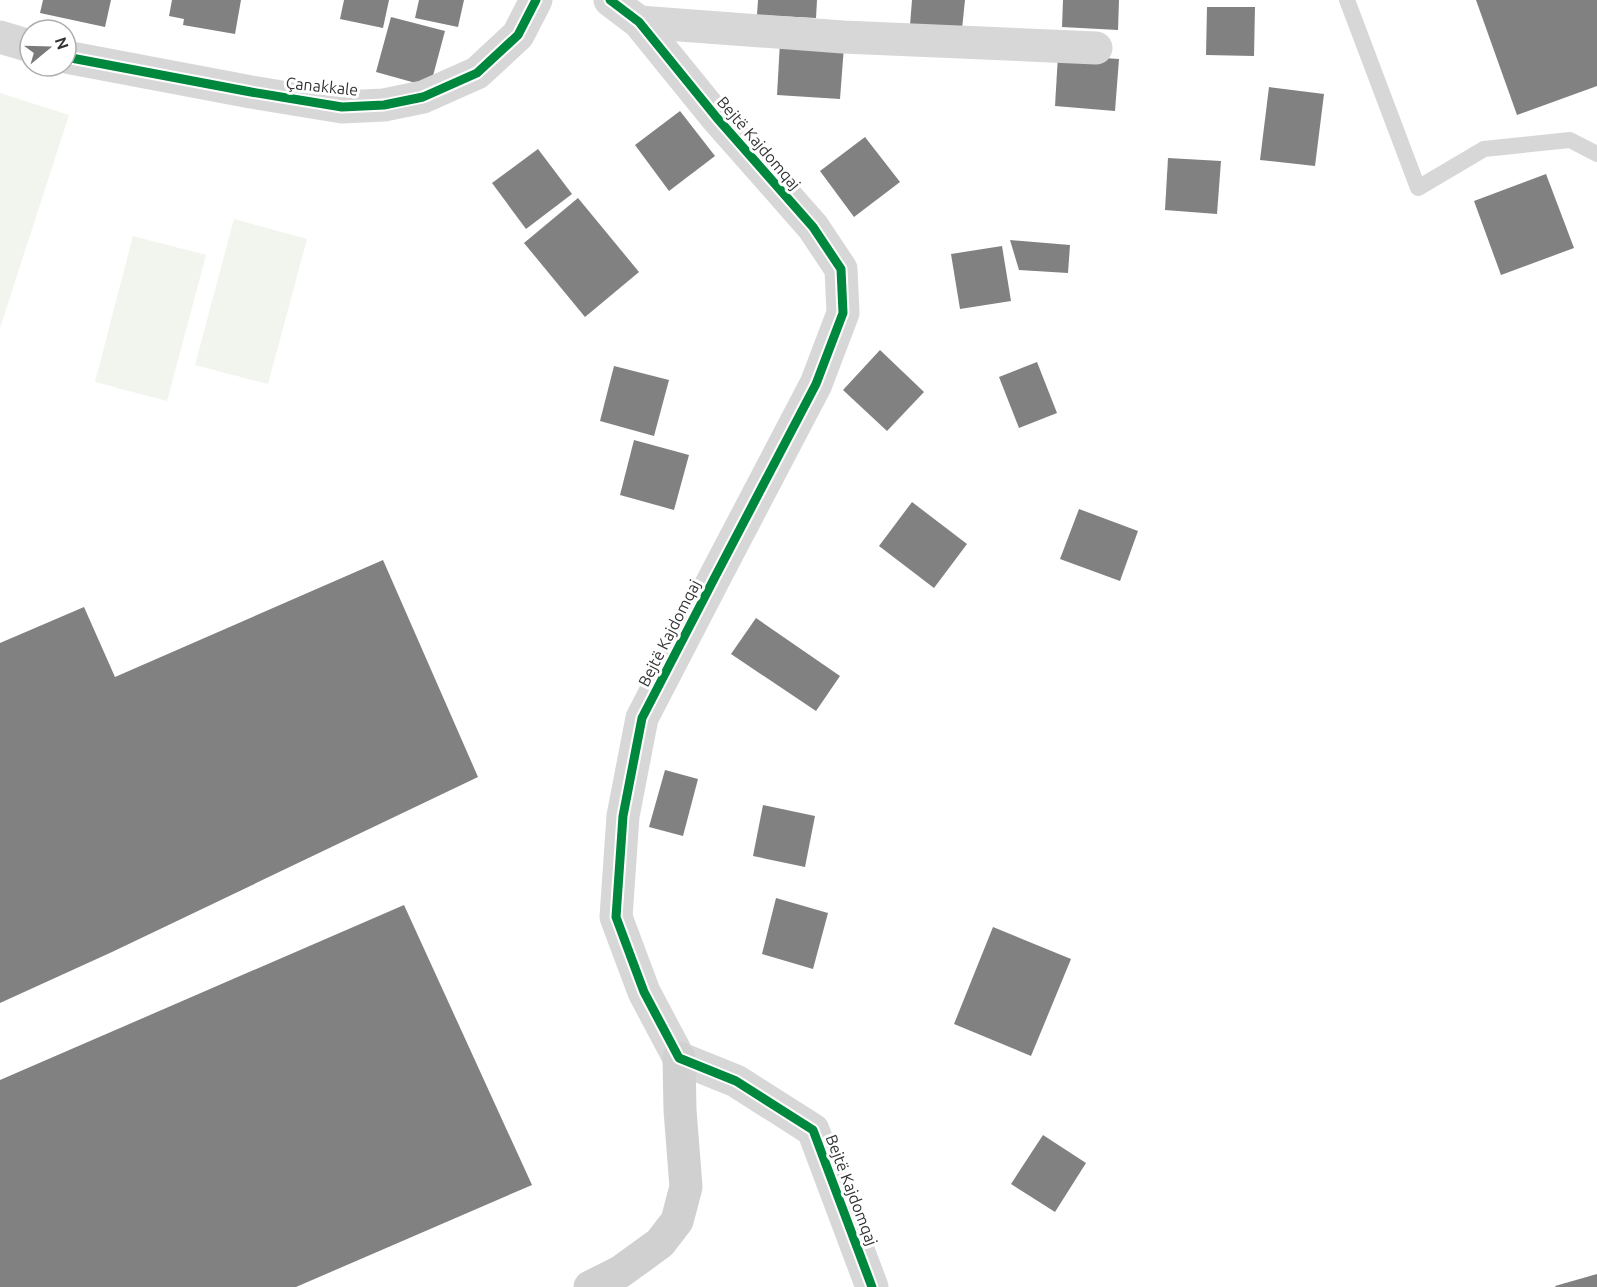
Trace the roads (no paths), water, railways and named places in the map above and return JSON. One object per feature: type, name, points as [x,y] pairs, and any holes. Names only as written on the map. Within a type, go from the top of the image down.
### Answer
[{"type":"street","name":"Çanakkale","points":[[78,59],[251,93],[342,107],[384,105],[423,97],[477,73],[518,35],[536,0]]},
{"type":"street","name":"Bejtë Kajdomqaj","points":[[610,0],[639,22],[717,118],[813,227],[841,269],[843,313],[816,384],[642,718],[623,816],[616,917],[644,992],[679,1058],[736,1081],[813,1130],[872,1287]]},
{"type":"street","points":[[639,22],[843,37],[1096,48]]},
{"type":"street","points":[[0,37],[18,42]]},
{"type":"street","points":[[590,1287],[620,1272],[660,1243],[677,1221],[686,1187],[680,1110],[679,1058]]},
{"type":"lane","points":[[1347,0],[1418,188],[1484,149],[1570,140],[1597,154]]}]
